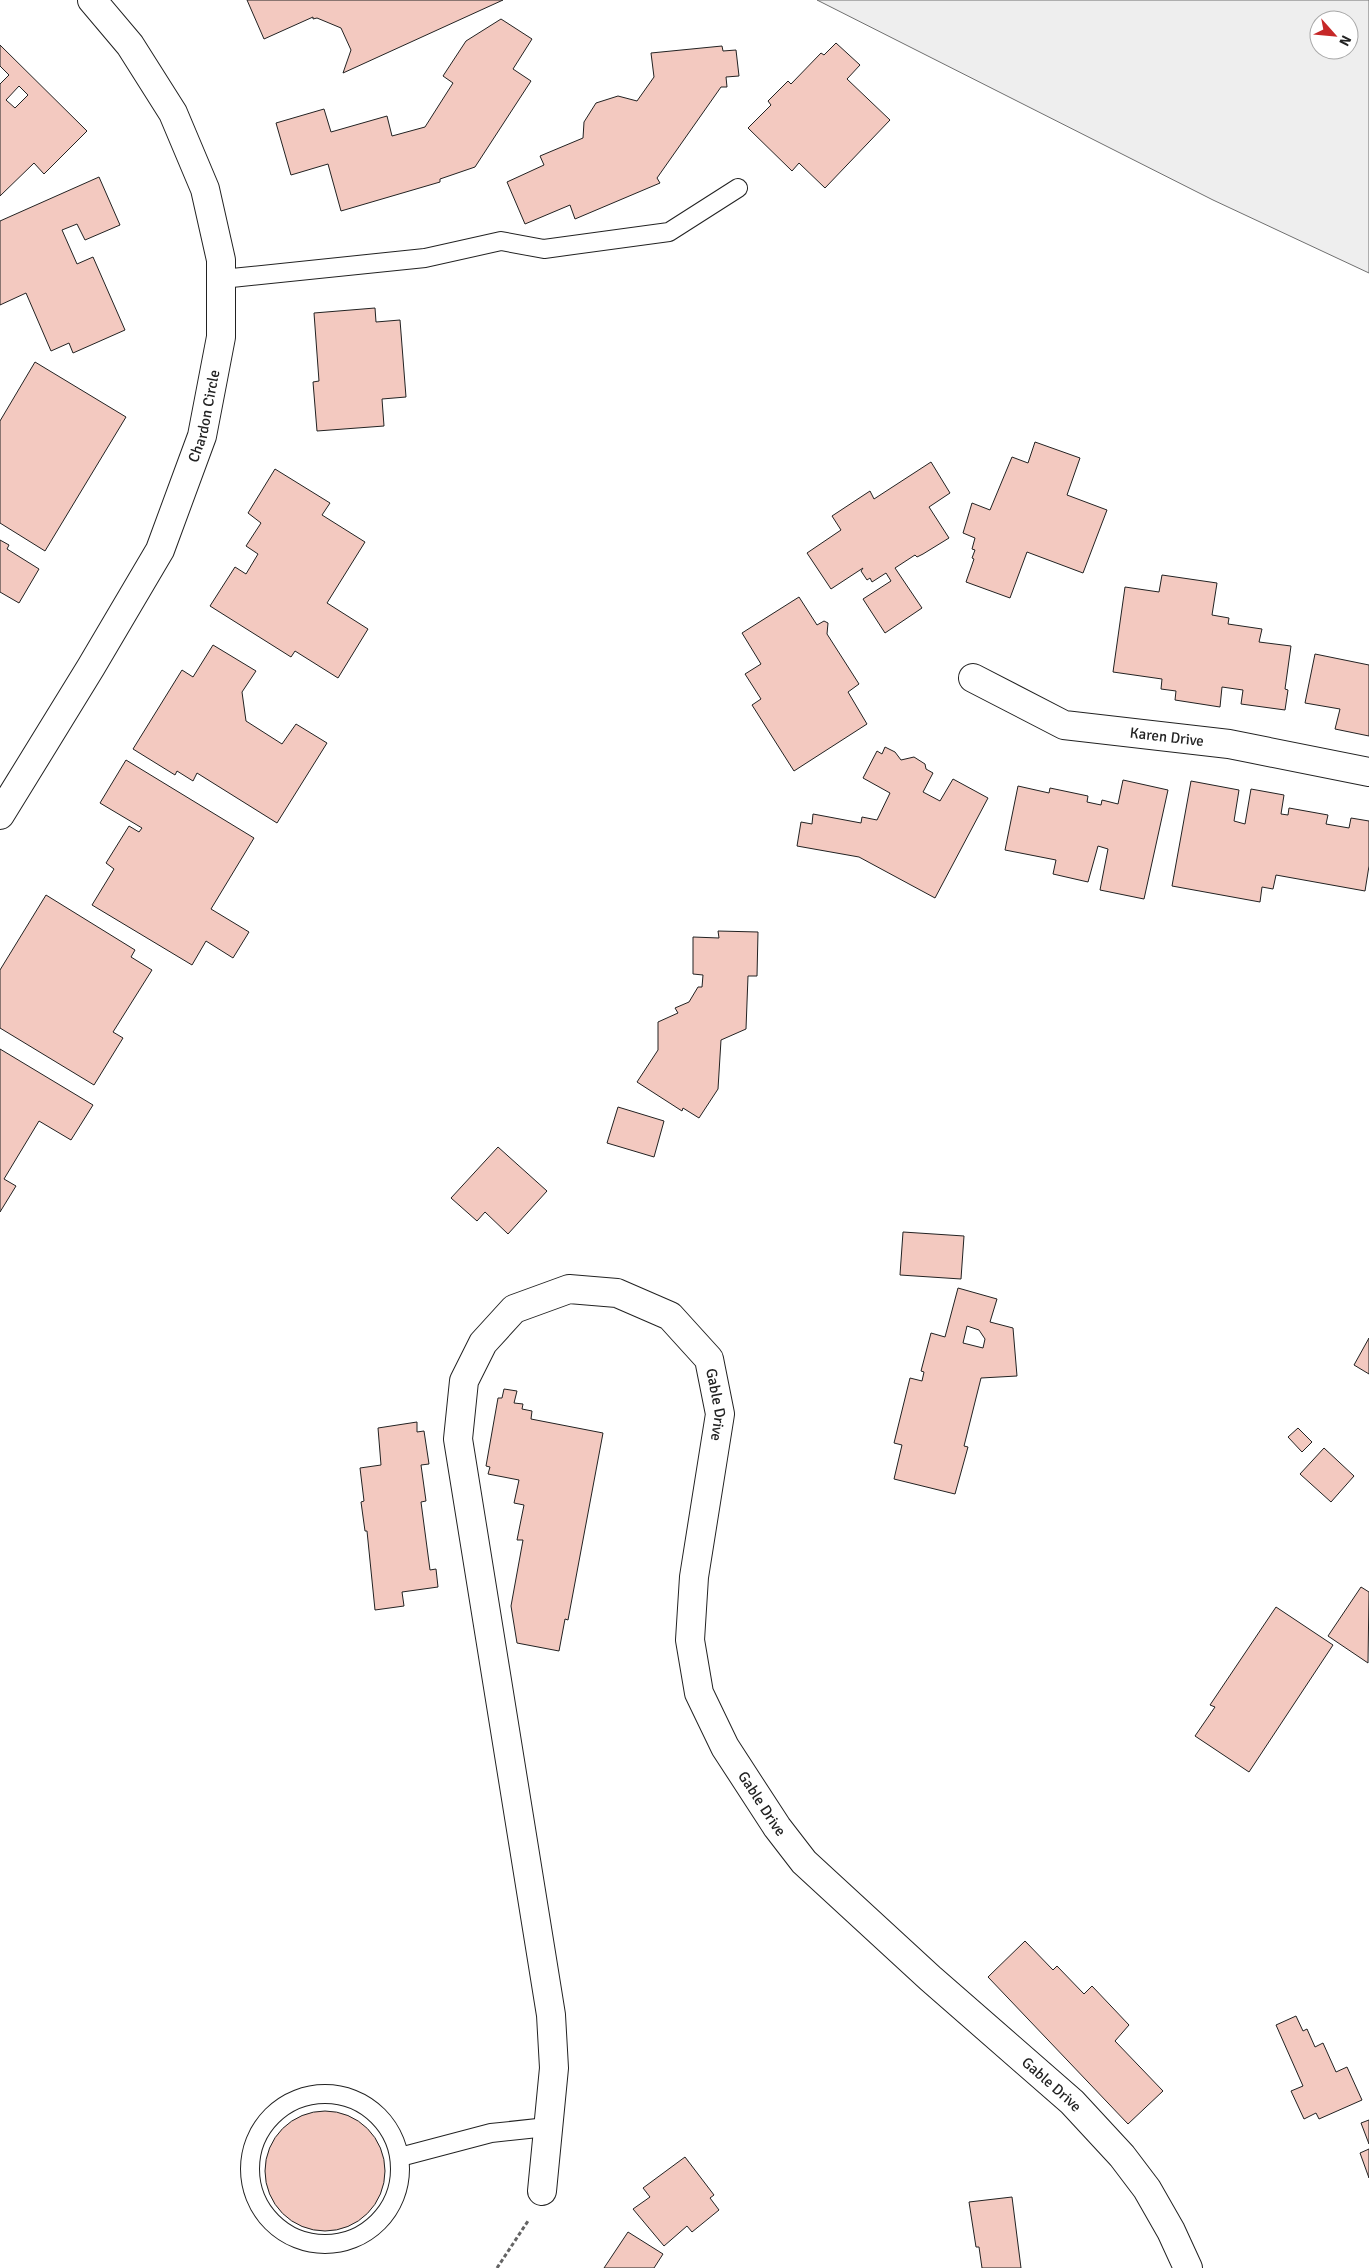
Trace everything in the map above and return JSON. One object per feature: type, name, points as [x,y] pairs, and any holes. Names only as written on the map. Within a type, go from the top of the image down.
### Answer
[{"type":"street","name":"Chardon Circle","points":[[0,815],[92,667],[160,550],[202,436],[221,337],[221,260],[206,189],[173,113],[130,45],[92,0]]},
{"type":"street","name":"Karen Drive","points":[[973,678],[1064,725],[1229,744],[1369,772]]},
{"type":"street","name":"Gable Drive","points":[[542,2191],[554,2068],[551,2015],[458,1439],[464,1381],[483,1343],[514,1309],[569,1289],[617,1293],[670,1316],[709,1359],[720,1414],[694,1577],[690,1640],[698,1692],[725,1746],[777,1827],[804,1862],[1072,2102],[1122,2156],[1147,2189],[1171,2231],[1188,2268]]},
{"type":"lane","points":[[222,279],[425,258],[501,241],[544,249],[670,232],[738,188]]},
{"type":"lane","points":[[330,2094],[355,2100],[377,2114],[393,2134],[400,2157],[400,2181],[393,2204],[379,2222],[360,2236],[338,2244],[314,2244],[300,2240],[273,2224],[257,2203],[250,2178],[252,2152],[262,2128],[281,2109],[304,2097],[330,2094]]},
{"type":"lane","points":[[400,2157],[491,2133],[547,2127]]},
{"type":"path","points":[[497,2268],[517,2240],[542,2191]]},
{"type":"shaded area","points":[[817,0],[1369,0],[1369,273],[1213,200]]},
{"type":"building","points":[[247,0],[503,0],[343,73],[351,50],[341,28],[317,18],[313,19],[313,17],[264,39]]},
{"type":"building","points":[[501,19],[532,39],[513,69],[531,81],[475,167],[440,179],[440,182],[341,211],[328,164],[291,175],[276,123],[324,109],[331,132],[387,116],[392,136],[425,127],[453,83],[443,76],[466,41]]},
{"type":"building","points":[[836,43],[860,65],[847,79],[890,120],[825,188],[799,163],[792,171],[748,128],[771,105],[768,101],[788,81],[791,84],[821,53],[824,55]]},
{"type":"building","points":[[0,45],[87,131],[44,174],[34,163],[0,196],[0,84],[9,75],[0,66]],"holes":[[[19,86],[28,95],[15,108],[6,100]]]},
{"type":"building","points":[[722,46],[723,51],[736,50],[739,76],[726,77],[727,87],[721,87],[657,178],[660,183],[575,219],[570,205],[525,224],[507,182],[544,165],[540,156],[583,138],[584,122],[596,103],[618,96],[637,101],[654,77],[651,53]]},
{"type":"building","points":[[99,177],[120,225],[85,240],[77,224],[62,230],[77,264],[93,257],[125,330],[73,353],[69,343],[51,351],[26,293],[0,305],[0,221]]},
{"type":"building","points":[[375,308],[376,322],[400,320],[406,397],[382,399],[384,426],[317,431],[313,382],[319,381],[314,313]]},
{"type":"building","points":[[35,362],[126,417],[45,551],[0,523],[0,421]]},
{"type":"building","points":[[1035,442],[1080,458],[1067,495],[1107,510],[1083,573],[1027,552],[1010,598],[966,582],[974,559],[972,558],[975,550],[972,549],[975,538],[963,533],[972,503],[990,510],[1012,457],[1028,463]]},
{"type":"building","points":[[931,462],[950,493],[929,507],[949,538],[917,557],[915,555],[895,568],[922,608],[885,633],[863,599],[891,581],[886,573],[872,582],[870,578],[867,580],[861,571],[863,568],[831,589],[807,553],[841,530],[832,516],[870,491],[874,499]]},
{"type":"building","points":[[275,469],[330,503],[322,515],[365,542],[327,603],[368,629],[338,678],[295,651],[291,657],[210,606],[235,567],[246,574],[258,554],[246,546],[261,523],[248,513]]},
{"type":"building","points":[[0,540],[9,545],[7,549],[39,569],[19,603],[0,592]]},
{"type":"building","points":[[1162,575],[1217,583],[1212,615],[1229,618],[1228,624],[1262,629],[1259,642],[1291,646],[1285,689],[1288,690],[1285,710],[1241,704],[1243,690],[1222,687],[1220,707],[1175,700],[1176,691],[1161,689],[1162,679],[1113,672],[1125,587],[1159,592]]},
{"type":"building","points":[[799,597],[817,625],[824,621],[828,623],[827,634],[859,684],[848,692],[867,724],[794,771],[752,705],[761,699],[745,674],[761,664],[742,633]]},
{"type":"building","points":[[213,645],[256,671],[242,692],[246,721],[282,744],[296,724],[327,743],[277,823],[197,773],[193,781],[177,771],[175,775],[133,749],[182,670],[193,677]]},
{"type":"building","points":[[1315,654],[1369,665],[1369,736],[1335,729],[1340,709],[1305,703]]},
{"type":"building","points":[[885,747],[895,752],[901,760],[914,757],[925,764],[926,769],[933,773],[923,792],[940,801],[953,779],[988,798],[935,898],[859,857],[797,846],[801,822],[812,824],[813,814],[861,823],[862,817],[877,820],[890,793],[863,778],[877,751],[882,754]]},
{"type":"building","points":[[126,760],[254,838],[211,909],[249,932],[233,958],[206,941],[192,965],[92,905],[114,869],[106,863],[129,826],[139,832],[142,828],[100,803]]},
{"type":"building","points":[[1123,780],[1168,790],[1144,899],[1100,890],[1108,849],[1098,846],[1088,882],[1053,874],[1056,860],[1005,850],[1018,786],[1049,793],[1050,788],[1088,796],[1087,802],[1101,805],[1102,800],[1118,804]]},
{"type":"building","points":[[1191,781],[1239,790],[1234,821],[1245,824],[1251,789],[1284,795],[1281,814],[1288,815],[1289,808],[1328,815],[1326,824],[1349,828],[1351,818],[1369,821],[1369,866],[1365,891],[1276,875],[1273,889],[1262,887],[1260,902],[1172,886]]},
{"type":"building","points":[[46,895],[135,950],[131,957],[152,970],[113,1032],[123,1038],[94,1085],[0,1028],[0,970]]},
{"type":"building","points":[[718,931],[758,932],[757,976],[748,976],[746,1029],[721,1040],[718,1089],[699,1118],[683,1108],[682,1111],[637,1082],[658,1050],[658,1022],[678,1013],[675,1008],[689,1002],[698,987],[702,987],[703,975],[693,974],[693,937],[719,938]]},
{"type":"building","points":[[0,1049],[93,1105],[71,1140],[39,1121],[4,1179],[16,1186],[0,1212]]},
{"type":"building","points":[[618,1107],[664,1121],[654,1157],[607,1143]]},
{"type":"building","points":[[498,1147],[547,1191],[508,1234],[485,1212],[477,1221],[451,1198]]},
{"type":"building","points":[[903,1232],[964,1236],[961,1279],[900,1275]]},
{"type":"building","points":[[958,1288],[997,1299],[990,1322],[1013,1328],[1017,1376],[981,1378],[964,1446],[968,1447],[955,1494],[894,1479],[902,1445],[894,1443],[910,1378],[922,1381],[924,1372],[921,1371],[931,1333],[945,1337]],"holes":[[[967,1326],[979,1330],[985,1339],[983,1348],[963,1343]]]},
{"type":"building","points":[[1369,1338],[1369,1374],[1354,1365]]},
{"type":"building","points":[[504,1389],[517,1391],[514,1403],[523,1404],[522,1409],[532,1411],[531,1419],[603,1433],[568,1620],[565,1619],[559,1651],[517,1643],[511,1606],[523,1540],[517,1540],[524,1505],[514,1503],[519,1480],[488,1474],[490,1467],[486,1466],[498,1398],[502,1398]]},
{"type":"building","points":[[417,1422],[417,1432],[424,1431],[429,1464],[421,1465],[426,1501],[421,1502],[430,1570],[436,1569],[438,1587],[402,1592],[404,1606],[375,1610],[367,1531],[365,1531],[361,1502],[364,1501],[360,1468],[381,1465],[378,1428]]},
{"type":"building","points":[[1298,1428],[1312,1442],[1302,1452],[1288,1437]]},
{"type":"building","points":[[1324,1448],[1354,1476],[1331,1502],[1300,1474]]},
{"type":"building","points":[[1361,1587],[1369,1592],[1368,1663],[1328,1636]]},
{"type":"building","points":[[1276,1607],[1333,1645],[1249,1772],[1195,1736],[1215,1707],[1210,1705]]},
{"type":"building","points":[[1025,1941],[1053,1970],[1057,1966],[1084,1994],[1092,1986],[1129,2025],[1115,2041],[1163,2091],[1128,2124],[988,1977]]},
{"type":"building","points":[[1296,2016],[1303,2031],[1307,2029],[1315,2047],[1323,2043],[1336,2072],[1347,2067],[1362,2100],[1319,2119],[1316,2113],[1304,2119],[1291,2091],[1303,2086],[1276,2025]]},
{"type":"building","points":[[325,2111],[348,2115],[368,2128],[381,2148],[385,2171],[381,2194],[368,2214],[348,2227],[325,2231],[302,2227],[282,2214],[269,2194],[265,2171],[269,2148],[282,2128],[302,2115]]},
{"type":"building","points":[[1369,2120],[1369,2144],[1361,2123]]},
{"type":"building","points":[[1369,2149],[1369,2178],[1360,2153]]},
{"type":"building","points":[[685,2157],[714,2195],[710,2198],[719,2210],[692,2232],[687,2226],[664,2246],[633,2209],[650,2197],[643,2188]]},
{"type":"building","points":[[1012,2197],[1021,2268],[982,2268],[979,2247],[976,2247],[969,2202]]},
{"type":"building","points":[[628,2232],[663,2254],[654,2268],[604,2268]]}]
